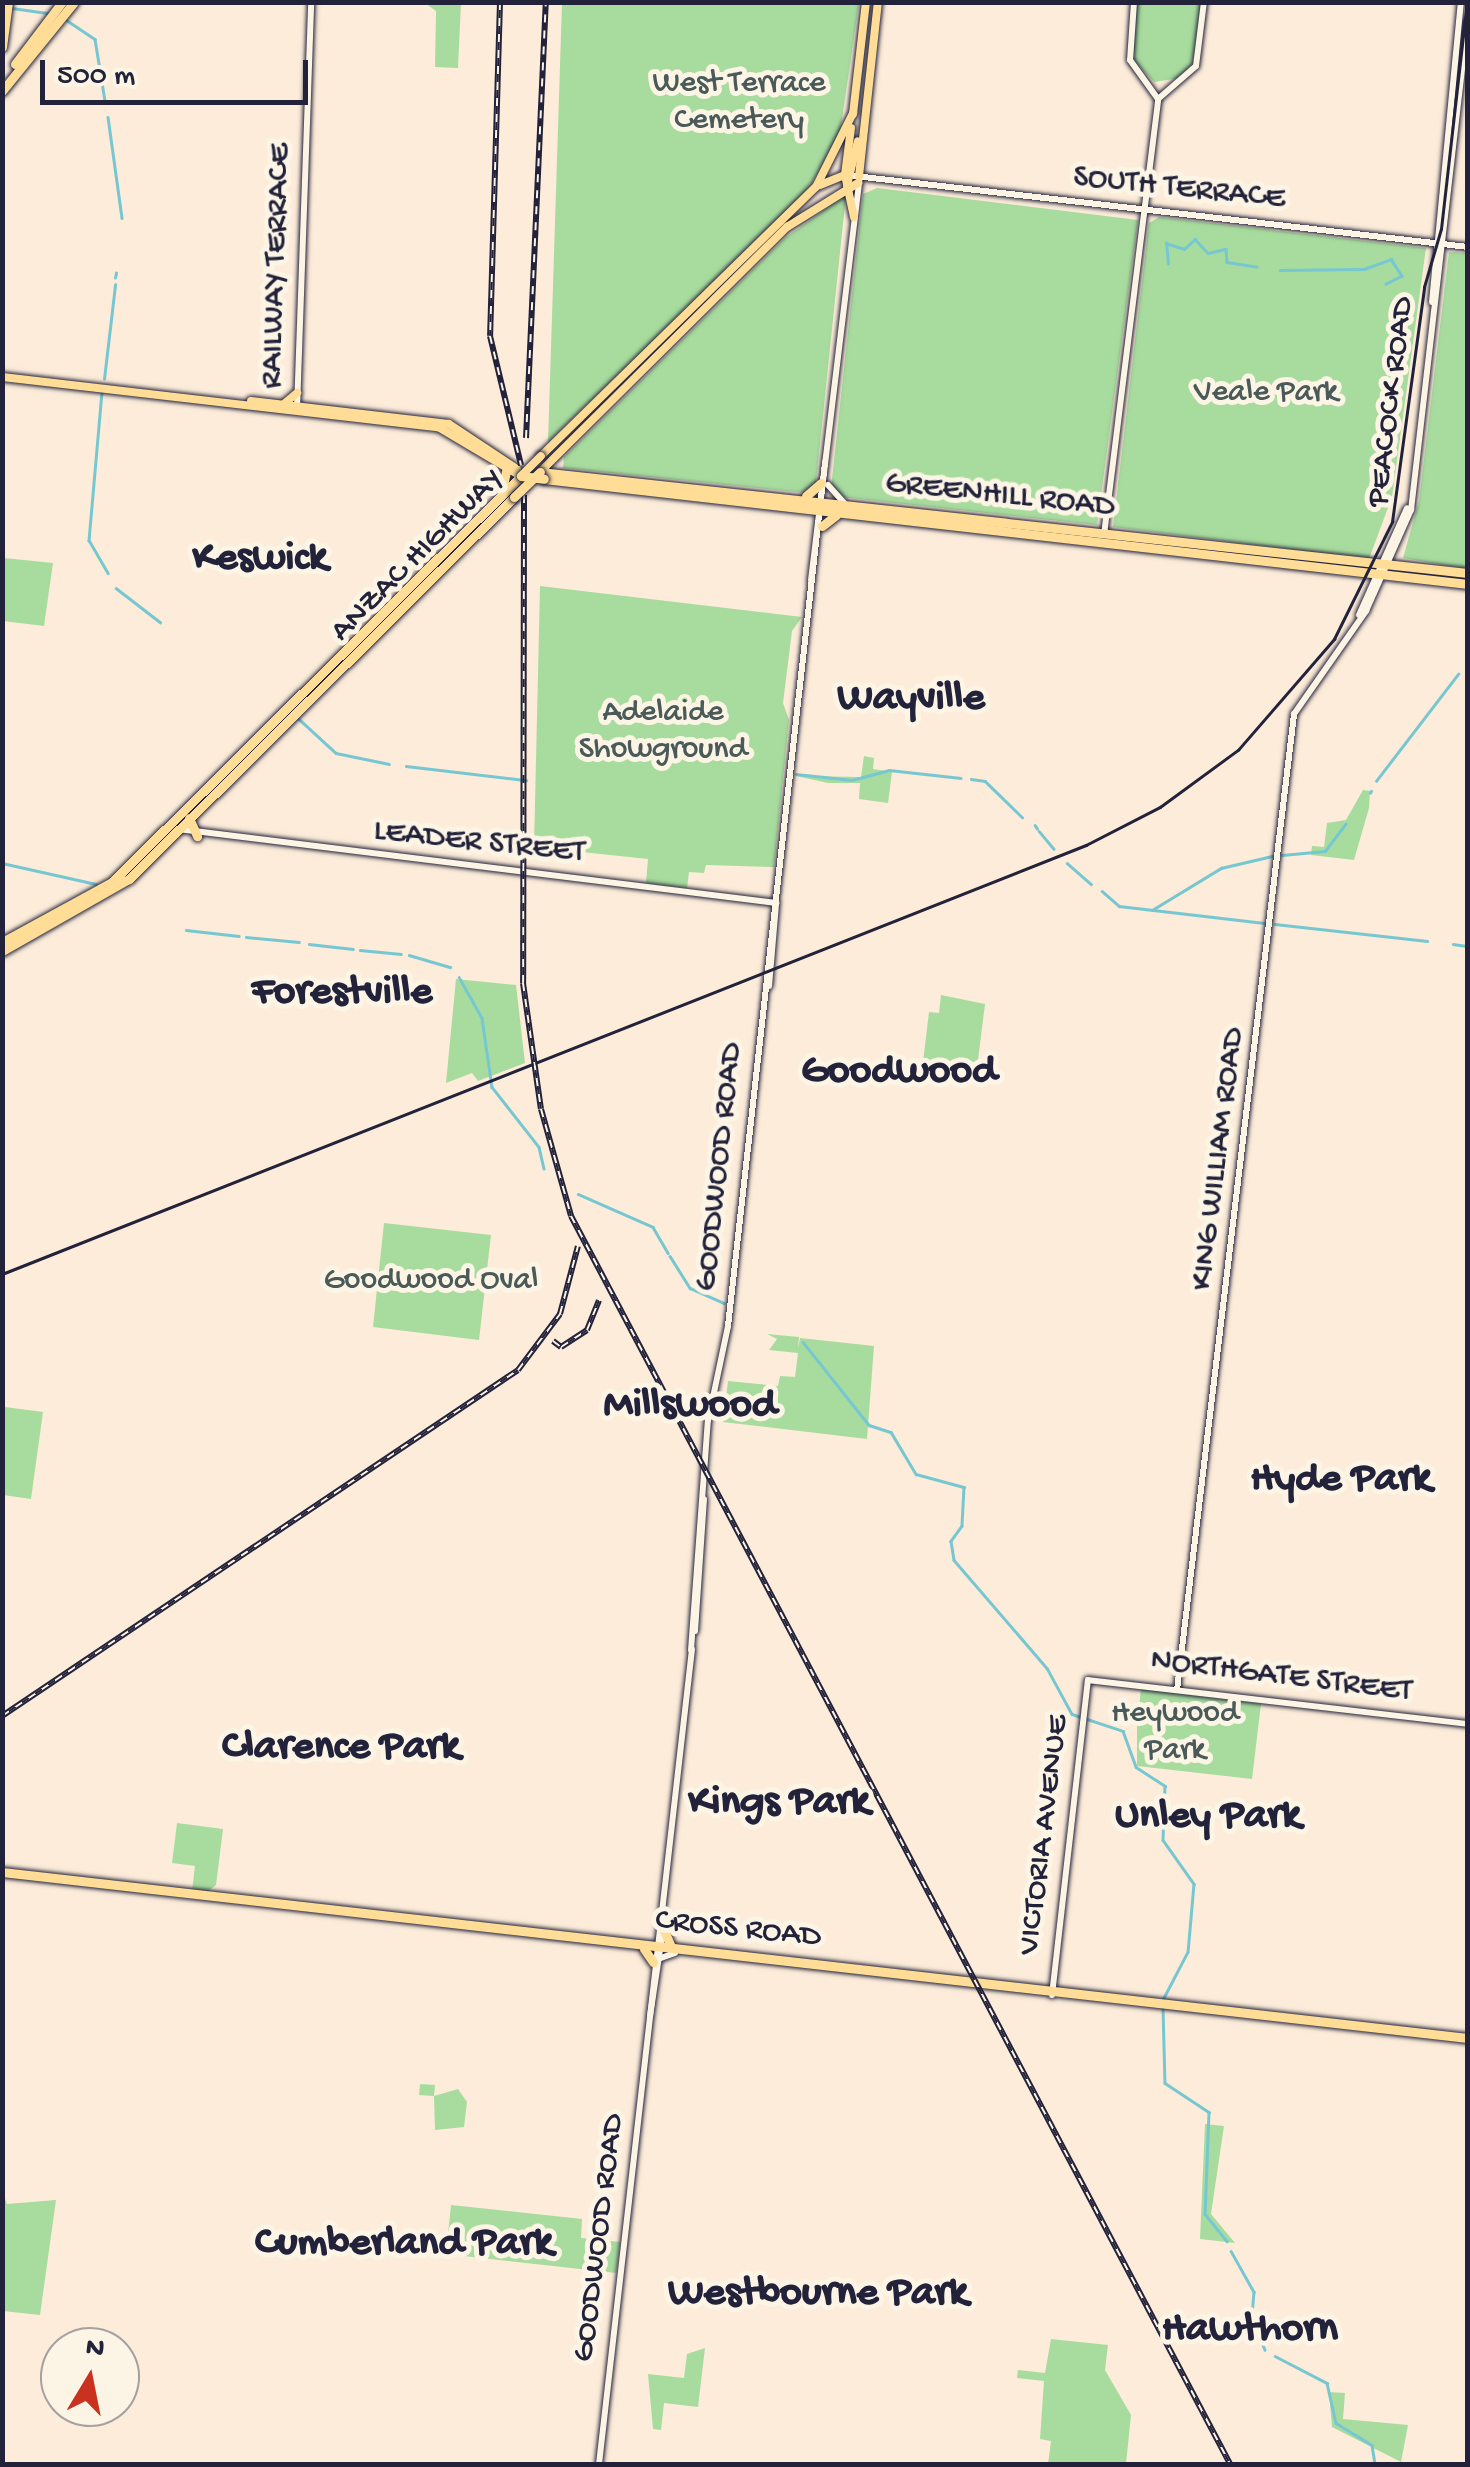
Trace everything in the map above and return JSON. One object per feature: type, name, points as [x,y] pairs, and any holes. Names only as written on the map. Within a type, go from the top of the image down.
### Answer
[{"type":"highway","points":[[2,83],[58,13],[74,2]]},
{"type":"highway","points":[[2,47],[7,6]]},
{"type":"highway","points":[[2,91],[58,13]]},
{"type":"highway","name":"GREENHILL ROAD","points":[[528,474],[805,510],[844,503],[964,517],[994,531],[1326,562]]},
{"type":"highway","name":"GREENHILL ROAD","points":[[528,474],[794,498],[838,514],[1106,533],[1385,569],[1424,579],[1466,579]]},
{"type":"highway","name":"ANZAC HIGHWAY","points":[[376,627],[500,497],[528,474]]},
{"type":"highway","name":"ANZAC HIGHWAY","points":[[2,942],[17,939],[129,879],[133,868],[157,840],[514,497],[528,474]]},
{"type":"highway","points":[[794,498],[824,481]]},
{"type":"highway","points":[[652,484],[671,494]]},
{"type":"highway","points":[[727,492],[747,503]]},
{"type":"highway","points":[[822,526],[838,514]]},
{"type":"highway","points":[[1106,533],[1121,544]]},
{"type":"highway","points":[[1168,550],[1186,542]]},
{"type":"highway","points":[[1417,567],[1424,579]]},
{"type":"highway","name":"GREENHILL ROAD","points":[[1385,569],[1417,567],[1466,579]]},
{"type":"highway","name":"ANZAC HIGHWAY","points":[[205,798],[228,768],[240,762]]},
{"type":"highway","points":[[187,815],[197,836]]},
{"type":"highway","name":"ANZAC HIGHWAY","points":[[2,951],[133,868],[178,829],[187,815]]},
{"type":"highway","points":[[157,840],[178,829]]},
{"type":"highway","points":[[116,878],[129,879]]},
{"type":"highway","name":"CROSS ROAD","points":[[2,1874],[1468,2040]]},
{"type":"highway","points":[[657,1950],[663,1928]]},
{"type":"main road","name":"RAILWAY TERRACE","points":[[300,403],[310,2]]},
{"type":"main road","points":[[853,177],[853,113],[866,2]]},
{"type":"main road","points":[[853,177],[878,2]]},
{"type":"main road","points":[[1134,2],[1130,60],[1152,83],[1158,99]]},
{"type":"main road","points":[[1084,540],[1106,533],[1158,99],[1162,90],[1181,81],[1197,61],[1204,2]]},
{"type":"main road","points":[[1439,244],[1461,2]]},
{"type":"main road","points":[[864,14],[876,16]]},
{"type":"main road","points":[[1439,244],[1468,22]]},
{"type":"main road","points":[[1152,83],[1181,81]]},
{"type":"main road","points":[[816,187],[853,113]]},
{"type":"main road","points":[[816,187],[853,177]]},
{"type":"main road","name":"SOUTH TERRACE","points":[[853,177],[1468,247]]},
{"type":"main road","name":"SOUTH TERRACE","points":[[853,177],[870,183],[886,181]]},
{"type":"main road","name":"ANZAC HIGHWAY","points":[[528,474],[541,456],[787,227],[853,177]]},
{"type":"main road","name":"GOODWOOD ROAD","points":[[812,591],[857,195],[853,177]]},
{"type":"main road","points":[[857,195],[870,183]]},
{"type":"main road","name":"GOODWOOD ROAD","points":[[847,185],[854,217]]},
{"type":"main road","name":"ANZAC HIGHWAY","points":[[528,474],[557,456],[816,187]]},
{"type":"main road","name":"PEACOCK ROAD","points":[[1385,569],[1410,498],[1439,244]]},
{"type":"main road","points":[[2,374],[247,402],[300,403]]},
{"type":"main road","points":[[247,402],[300,403],[440,428],[473,440],[528,474]]},
{"type":"main road","points":[[298,422],[300,403]]},
{"type":"main road","points":[[557,456],[556,468],[568,476]]},
{"type":"main road","points":[[824,481],[844,503]]},
{"type":"main road","name":"GOODWOOD ROAD","points":[[599,2464],[822,526],[821,506]]},
{"type":"main road","points":[[805,510],[816,536]]},
{"type":"main road","name":"KING WILLIAM ROAD","points":[[1177,1690],[1293,722],[1343,648],[1385,569]]},
{"type":"main road","name":"LEADER STREET","points":[[178,829],[197,836],[776,902]]},
{"type":"main road","name":"NORTHGATE STREET","points":[[1088,1680],[1468,1724]]},
{"type":"main road","name":"VICTORIA AVENUE","points":[[1052,1993],[1088,1680]]},
{"type":"main road","name":"GOODWOOD ROAD","points":[[661,1914],[663,1928]]},
{"type":"green space","points":[[425,3],[461,3],[458,68],[435,67],[436,11]]},
{"type":"green space","name":"West Terrace Cemetery","points":[[562,3],[859,3],[840,133],[805,195],[548,442]]},
{"type":"green space","points":[[1136,3],[1202,3],[1195,60],[1180,78],[1154,82],[1131,57]]},
{"type":"green space","points":[[877,188],[1138,220],[1097,525],[840,497],[831,488],[863,194]]},
{"type":"green space","points":[[846,195],[816,482],[805,493],[563,468],[564,457],[786,237]]},
{"type":"green space","name":"Veale Park","points":[[1159,217],[1426,248],[1392,497],[1369,559],[1113,527],[1149,223]]},
{"type":"green space","points":[[1449,252],[1467,253],[1467,569],[1403,558],[1419,501]]},
{"type":"green space","points":[[4,558],[53,563],[44,626],[3,621]]},
{"type":"green space","name":"Adelaide Showground","points":[[540,586],[802,617],[792,631],[783,703],[789,720],[774,867],[706,865],[704,873],[689,872],[687,888],[646,883],[648,859],[534,847]]},
{"type":"green space","points":[[864,756],[874,758],[873,769],[892,772],[888,803],[859,799],[860,783],[828,783],[796,776],[861,777]]},
{"type":"green space","points":[[1363,790],[1370,791],[1369,808],[1354,860],[1311,855],[1312,846],[1324,847],[1327,823],[1346,820]]},
{"type":"green space","points":[[456,979],[516,985],[525,1063],[478,1081],[472,1073],[446,1083]]},
{"type":"green space","points":[[941,995],[985,1004],[977,1068],[923,1062],[929,1012],[939,1013]]},
{"type":"green space","name":"Goodwood Oval","points":[[384,1223],[491,1235],[479,1340],[373,1327]]},
{"type":"green space","points":[[767,1334],[799,1337],[798,1348],[800,1338],[874,1346],[867,1439],[723,1422],[728,1381],[778,1386],[780,1376],[795,1377],[798,1353],[769,1350],[777,1339]]},
{"type":"green space","points":[[5,1407],[43,1412],[31,1499],[3,1495]]},
{"type":"green space","name":"Heywood Park","points":[[1141,1689],[1261,1704],[1252,1779],[1137,1766],[1137,1725],[1113,1721],[1115,1707],[1138,1716]]},
{"type":"green space","points":[[177,1823],[223,1829],[216,1885],[207,1892],[192,1891],[195,1866],[172,1863]]},
{"type":"green space","points":[[420,2084],[435,2085],[434,2096],[419,2095]]},
{"type":"green space","points":[[458,2089],[467,2102],[464,2127],[435,2130],[434,2096]]},
{"type":"green space","points":[[1205,2124],[1224,2126],[1211,2214],[1235,2243],[1200,2239]]},
{"type":"green space","points":[[3,2193],[7,2204],[56,2200],[40,2315],[3,2311]]},
{"type":"green space","points":[[451,2205],[582,2219],[581,2238],[620,2242],[616,2273],[446,2254]]},
{"type":"green space","points":[[1051,2339],[1108,2345],[1105,2370],[1131,2415],[1126,2464],[1048,2464],[1051,2441],[1040,2439],[1044,2381],[1017,2378],[1018,2370],[1045,2373]]},
{"type":"green space","points":[[705,2348],[698,2407],[664,2403],[661,2430],[653,2429],[648,2374],[684,2378],[687,2354]]},
{"type":"green space","points":[[1329,2392],[1345,2393],[1343,2419],[1408,2425],[1401,2462],[1332,2427]]},
{"type":"waterway","points":[[12,8],[49,13]]},
{"type":"waterway","points":[[65,19],[95,39],[105,101]]},
{"type":"waterway","points":[[108,117],[122,218]]},
{"type":"waterway","points":[[1168,264],[1166,243],[1184,249],[1195,239],[1208,253],[1226,249],[1227,262],[1257,267]]},
{"type":"waterway","points":[[1280,270],[1364,269],[1391,259],[1402,276],[1386,284]]},
{"type":"waterway","points":[[115,278],[116,273]]},
{"type":"waterway","points":[[104,379],[115,285]]},
{"type":"waterway","points":[[102,392],[89,540],[108,573]]},
{"type":"waterway","points":[[116,588],[160,622]]},
{"type":"waterway","points":[[1376,781],[1458,674]]},
{"type":"waterway","points":[[299,719],[336,753],[389,764]]},
{"type":"waterway","points":[[406,766],[526,780]]},
{"type":"waterway","points":[[796,774],[852,780],[889,770],[961,778]]},
{"type":"waterway","points":[[971,779],[985,781],[1022,817]]},
{"type":"waterway","points":[[1282,855],[1325,851],[1345,824]]},
{"type":"waterway","points":[[1039,831],[1054,849]]},
{"type":"waterway","points":[[1152,910],[1221,868],[1272,856]]},
{"type":"waterway","points":[[2,863],[96,884]]},
{"type":"waterway","points":[[1067,863],[1091,884]]},
{"type":"waterway","points":[[1102,891],[1119,906],[1264,923]]},
{"type":"waterway","points":[[1275,924],[1427,941]]},
{"type":"waterway","points":[[186,930],[239,936]]},
{"type":"waterway","points":[[246,937],[299,942]]},
{"type":"waterway","points":[[309,944],[353,949]]},
{"type":"waterway","points":[[1453,944],[1468,946]]},
{"type":"waterway","points":[[360,950],[401,954]]},
{"type":"waterway","points":[[409,955],[450,967]]},
{"type":"waterway","points":[[459,977],[482,1018],[492,1087],[539,1147],[544,1168]]},
{"type":"waterway","points":[[578,1194],[653,1227],[668,1253]]},
{"type":"waterway","points":[[670,1256],[690,1288],[724,1303]]},
{"type":"waterway","points":[[803,1342],[869,1425],[891,1432],[916,1474],[964,1487],[962,1526],[951,1541],[954,1560],[1047,1668],[1072,1714],[1123,1731],[1136,1767],[1165,1786],[1163,1840],[1194,1884],[1188,1952],[1163,2000]]},
{"type":"waterway","points":[[1163,2008],[1165,2083],[1209,2112],[1205,2214],[1227,2241]]},
{"type":"waterway","points":[[1231,2251],[1254,2292],[1252,2316],[1265,2350]]},
{"type":"waterway","points":[[1275,2356],[1327,2383],[1336,2423],[1372,2445],[1375,2464]]},
{"type":"tram line","points":[[2,1274],[1086,845],[1160,807],[1238,750],[1334,639],[1392,522],[1424,287],[1441,229],[1467,2]]},
{"type":"railway","points":[[500,2],[490,336],[521,465]]},
{"type":"railway","points":[[526,438],[546,2]]},
{"type":"railway","points":[[524,495],[523,983],[541,1109],[571,1216],[1230,2464]]},
{"type":"railway","points":[[2,1716],[518,1370],[560,1314],[578,1246]]},
{"type":"railway","points":[[553,1341],[561,1347],[587,1330],[599,1300]]},
{"type":"district","name":"Keswick","points":[[260,560]]},
{"type":"district","name":"Wayville","points":[[911,700]]},
{"type":"district","name":"Forestville","points":[[342,994]]},
{"type":"district","name":"Goodwood","points":[[899,1073]]},
{"type":"district","name":"Millswood","points":[[690,1407]]},
{"type":"district","name":"Hyde Park","points":[[1341,1481]]},
{"type":"district","name":"Clarence Park","points":[[341,1749]]},
{"type":"district","name":"Kings Park","points":[[779,1804]]},
{"type":"district","name":"Unley Park","points":[[1208,1818]]},
{"type":"district","name":"Cumberland Park","points":[[404,2245]]},
{"type":"district","name":"Westbourne Park","points":[[818,2295]]},
{"type":"district","name":"Hawthorn","points":[[1250,2331]]}]
